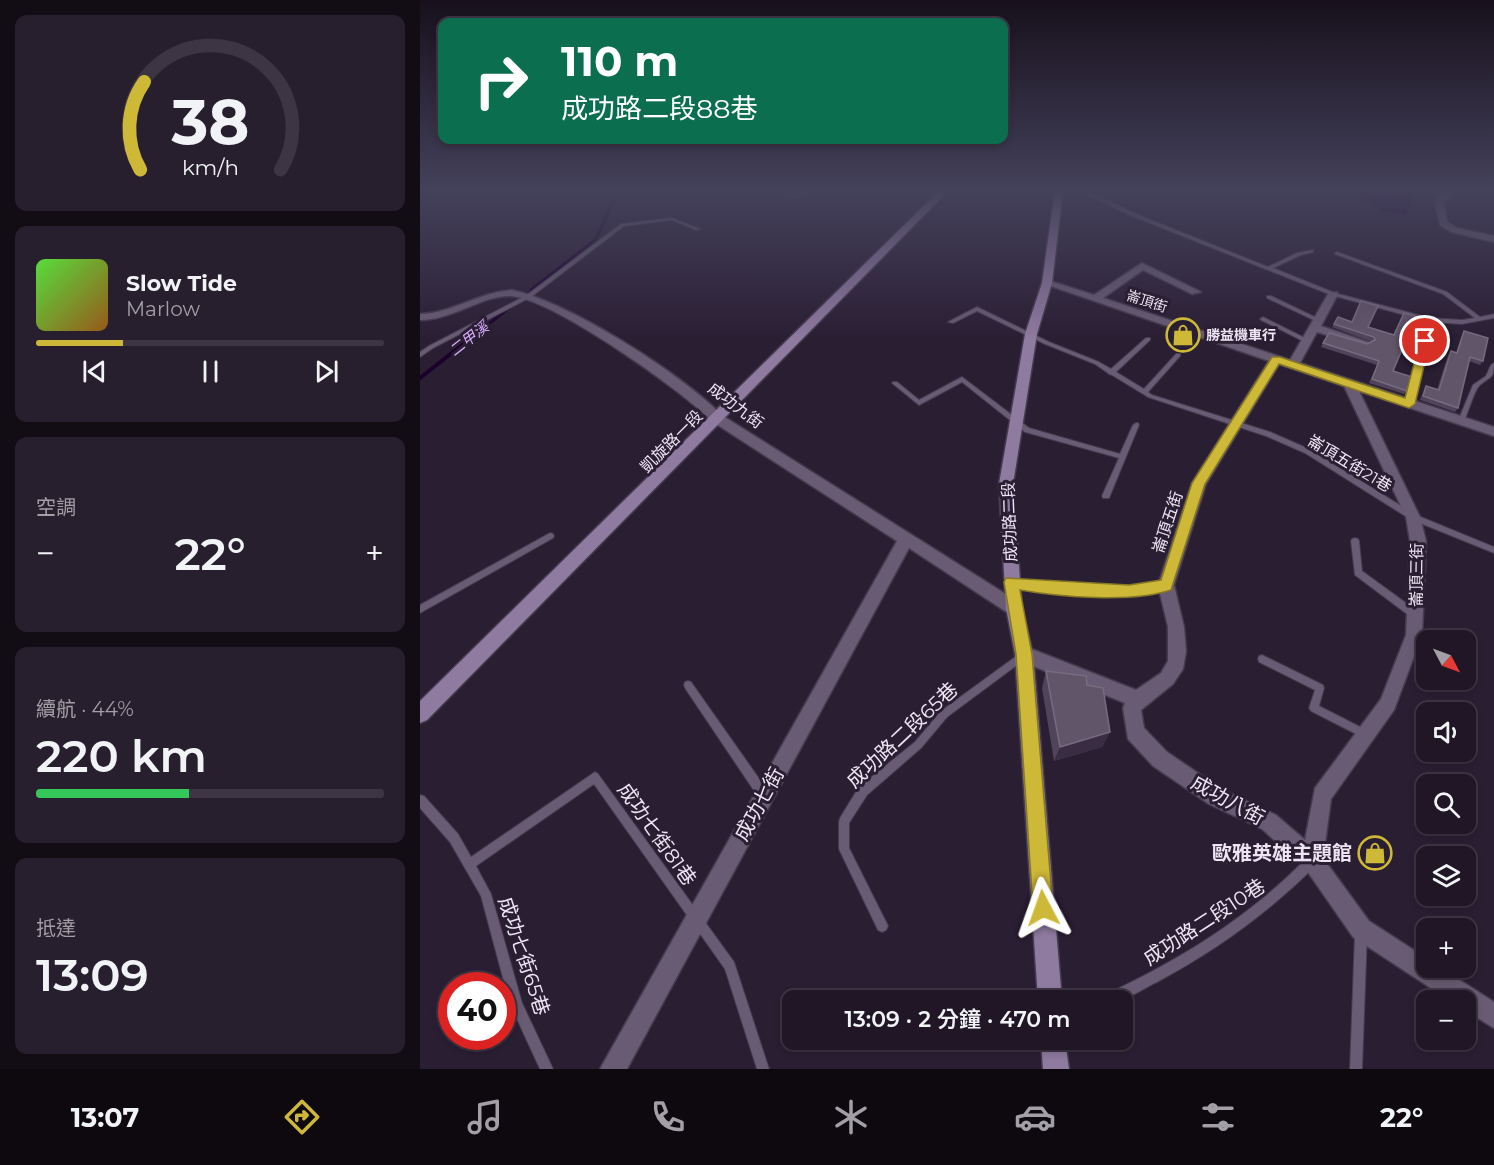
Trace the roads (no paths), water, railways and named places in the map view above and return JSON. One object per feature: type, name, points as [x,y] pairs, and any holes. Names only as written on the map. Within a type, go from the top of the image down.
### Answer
[{"type":"street","name":"凱旋路一段","points":[[420,714],[895,240]]},
{"type":"street","name":"成功路二段","points":[[1049,990],[1024,654],[1011,582],[1006,484],[1032,334],[1047,283],[1053,240]]},
{"type":"street","points":[[1095,299],[1142,266],[1196,292]]},
{"type":"street","name":"崙頂街","points":[[1047,283],[1494,432]]},
{"type":"street","name":"成功九街","points":[[420,317],[435,317],[496,295],[513,293],[529,296],[563,312],[695,397],[718,418],[1014,608]]},
{"type":"street","points":[[1293,365],[1333,294]]},
{"type":"street","points":[[1316,324],[1365,343]]},
{"type":"street","name":"崙頂五街","points":[[1166,585],[1198,483],[1276,360]]},
{"type":"street","name":"崙頂三街","points":[[1312,861],[1322,795],[1388,704],[1414,635],[1418,541],[1413,517],[1349,384]]},
{"type":"street","name":"成功七街","points":[[613,1069],[906,539]]},
{"type":"street","points":[[1024,654],[1138,699],[1164,682],[1175,667],[1176,631],[1173,600],[1166,585]]},
{"type":"street","name":"成功八街","points":[[1138,699],[1131,708],[1135,732],[1160,759],[1216,797],[1269,822],[1312,861],[1361,929],[1494,1016]]},
{"type":"street","points":[[1054,1050],[1056,1069]]},
{"type":"lane","points":[[420,355],[529,296],[603,240]]},
{"type":"lane","points":[[1197,240],[1333,294],[1430,320],[1462,322],[1494,316]]},
{"type":"lane","points":[[1269,268],[1311,251]]},
{"type":"lane","points":[[1337,253],[1445,293],[1478,318]]},
{"type":"lane","points":[[1269,297],[1316,324]]},
{"type":"lane","name":"崙頂五街21巷","points":[[951,322],[977,309],[1047,343],[1097,363],[1144,393],[1182,409],[1268,434],[1307,451],[1413,517],[1494,550]]},
{"type":"lane","points":[[1263,319],[1307,340]]},
{"type":"lane","points":[[1409,404],[1430,320]]},
{"type":"lane","points":[[1111,373],[1148,339]]},
{"type":"lane","points":[[1144,393],[1178,355]]},
{"type":"lane","points":[[1461,421],[1476,386],[1488,377],[1494,365]]},
{"type":"lane","points":[[895,383],[919,403],[962,379],[1028,430],[1123,457]]},
{"type":"lane","points":[[1106,496],[1136,425]]},
{"type":"lane","points":[[420,609],[549,536]]},
{"type":"lane","points":[[1355,541],[1358,573],[1415,615]]},
{"type":"lane","points":[[1011,582],[1042,588],[1129,591],[1166,585]]},
{"type":"lane","name":"成功路二段65巷","points":[[882,926],[844,849],[844,822],[863,791],[918,745],[944,714],[1024,654]]},
{"type":"lane","points":[[1262,659],[1320,688],[1314,708],[1366,734]]},
{"type":"lane","points":[[688,685],[764,795]]},
{"type":"lane","name":"成功七街81巷","points":[[469,865],[595,777],[696,919]]},
{"type":"lane","name":"成功七街65巷","points":[[420,800],[454,838],[486,894],[516,1004],[547,1069]]},
{"type":"lane","name":"成功路二段10巷","points":[[1129,990],[1161,975],[1233,927],[1284,891],[1312,861]]},
{"type":"lane","points":[[696,919],[730,966],[763,1069]]},
{"type":"lane","points":[[1356,1069],[1361,929]]},
{"type":"waterway","name":"二甲溪","points":[[531,290],[595,240]]},
{"type":"waterway","name":"二甲溪","points":[[480,331],[510,307]]},
{"type":"waterway","name":"二甲溪","points":[[420,378],[481,330]]},
{"type":"place","name":"勝益機車行","points":[[1183,335]]},
{"type":"place","name":"歐雅英雄主題館","points":[[1375,853]]}]
